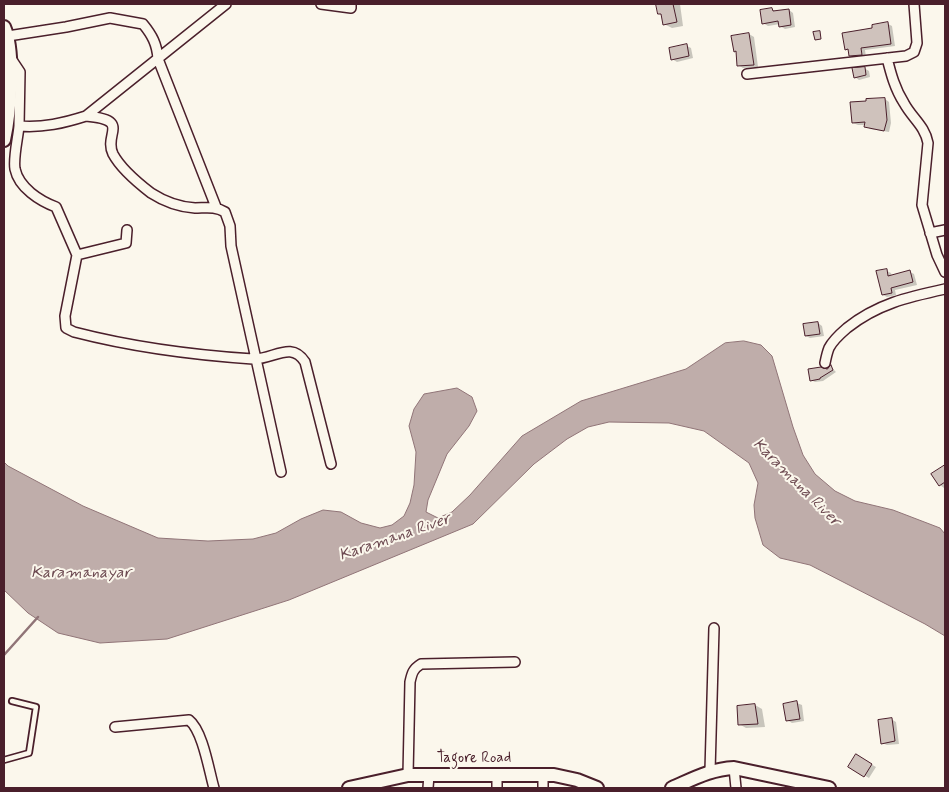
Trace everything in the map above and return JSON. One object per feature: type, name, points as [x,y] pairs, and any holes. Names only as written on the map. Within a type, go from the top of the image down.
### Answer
[{"type":"street","points":[[19,126],[36,128],[63,124],[86,116],[226,4]]},
{"type":"street","points":[[321,4],[352,8],[351,4]]},
{"type":"street","points":[[747,74],[906,56],[914,52],[917,42],[914,4]]},
{"type":"street","points":[[4,140],[10,97],[10,56],[6,31],[66,27],[110,18],[130,20],[143,24],[152,35],[157,47],[158,59],[216,207]]},
{"type":"street","points":[[10,56],[20,72],[19,126],[15,168],[20,182],[40,200],[56,208],[77,255],[65,316],[66,328],[74,332],[148,348],[255,359],[286,352],[300,354],[304,362],[331,464]]},
{"type":"street","points":[[887,58],[895,85],[904,104],[927,134],[928,143],[922,205],[930,233],[945,272]]},
{"type":"street","points":[[86,116],[101,117],[111,123],[114,128],[111,148],[114,155],[131,175],[150,192],[165,202],[180,206],[216,207],[225,212],[228,218],[231,246],[281,472]]},
{"type":"street","points":[[77,255],[126,243],[127,230]]},
{"type":"street","points":[[930,233],[945,230]]},
{"type":"street","points":[[825,363],[829,348],[837,336],[860,318],[877,308],[903,298],[945,289]]},
{"type":"street","points":[[710,771],[714,628]]},
{"type":"street","points":[[408,775],[410,682],[415,668],[421,664],[515,662]]},
{"type":"street","points":[[115,727],[189,720],[199,736],[214,788]]},
{"type":"street","points":[[734,768],[736,788]]},
{"type":"street","points":[[672,788],[710,771],[734,768],[829,788]]},
{"type":"street","name":"Tagore Road","points":[[349,788],[408,775],[429,782],[543,782],[554,776],[576,780],[595,788]]},
{"type":"lane","points":[[4,760],[29,752],[36,707],[12,701]]},
{"type":"water","name":"Karamanayar","points":[[744,341],[761,345],[772,356],[803,455],[815,474],[835,491],[855,501],[893,510],[940,528],[945,534],[945,636],[810,565],[780,558],[763,545],[755,518],[754,505],[758,483],[749,463],[704,431],[669,423],[609,422],[588,427],[567,439],[534,464],[473,524],[289,600],[167,639],[100,643],[58,633],[28,613],[4,590],[4,462],[8,466],[83,506],[158,538],[208,541],[253,539],[276,533],[301,519],[323,510],[341,512],[361,523],[380,528],[392,525],[404,516],[410,503],[414,485],[416,452],[409,426],[414,409],[424,394],[457,388],[472,397],[477,411],[469,426],[447,454],[428,500],[426,512],[438,518],[452,512],[470,495],[522,436],[581,401],[686,369],[725,343]]},
{"type":"building","points":[[656,4],[673,4],[677,22],[663,25],[661,14],[658,14]]},
{"type":"building","points":[[772,8],[773,11],[789,9],[791,25],[779,27],[778,21],[762,24],[760,10]]},
{"type":"building","points":[[888,22],[891,44],[861,48],[862,55],[849,56],[848,49],[845,50],[842,33],[872,28],[872,25]]},
{"type":"building","points":[[820,31],[821,39],[815,40],[813,32]]},
{"type":"building","points":[[749,33],[754,65],[737,66],[736,51],[734,52],[731,36]]},
{"type":"building","points":[[687,44],[689,56],[671,60],[669,48]]},
{"type":"building","points":[[865,67],[866,75],[854,78],[852,68]]},
{"type":"building","points":[[885,98],[887,120],[884,131],[864,127],[865,122],[852,123],[850,102]]},
{"type":"building","points":[[887,269],[888,276],[910,270],[913,282],[891,288],[892,293],[882,295],[876,271]]},
{"type":"building","points":[[818,322],[820,334],[805,336],[803,324]]},
{"type":"building","points":[[831,365],[833,370],[820,379],[810,381],[808,369],[821,367],[827,369]]},
{"type":"building","points":[[945,465],[945,482],[939,486],[931,474]]},
{"type":"building","points":[[797,701],[800,719],[786,721],[783,704]]},
{"type":"building","points":[[755,704],[758,724],[738,725],[737,706]]},
{"type":"building","points":[[892,718],[895,741],[881,744],[878,720]]},
{"type":"building","points":[[856,754],[872,764],[864,777],[848,767]]},
{"type":"waterway","points":[[4,655],[38,617]]},
{"type":"water label","name":"Karamana River","points":[[796,483]]},
{"type":"water label","name":"Karamana River","points":[[395,538]]}]
